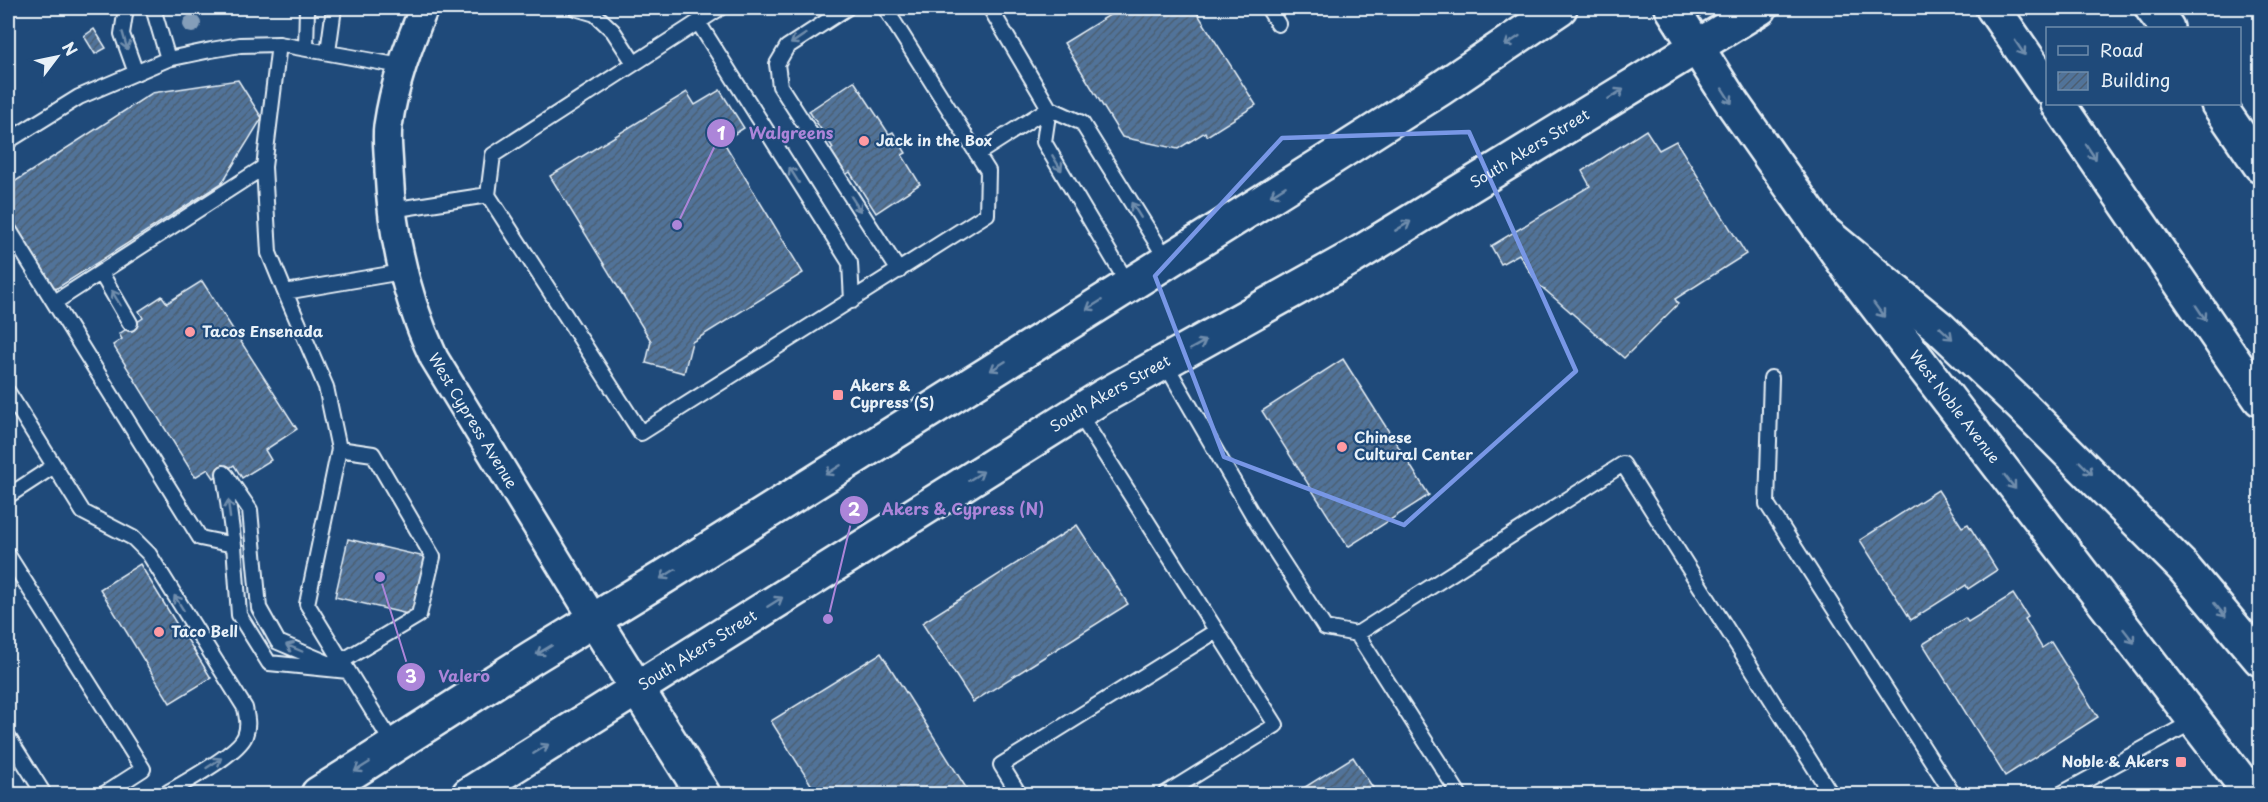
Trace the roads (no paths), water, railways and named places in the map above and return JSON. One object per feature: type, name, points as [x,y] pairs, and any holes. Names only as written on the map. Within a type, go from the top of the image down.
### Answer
[{"type":"main road","points":[[318,795],[1431,95],[1560,8]]},
{"type":"main road","name":"West Noble Avenue","points":[[1672,8],[1733,104],[1899,337],[2251,795]]},
{"type":"main road","name":"South Akers Street","points":[[469,795],[1078,412],[1353,257],[1760,8]]},
{"type":"main road","points":[[1993,8],[2046,84]]},
{"type":"main road","points":[[2152,8],[2166,27]]},
{"type":"main road","points":[[2059,105],[2260,399]]},
{"type":"main road","points":[[2219,105],[2260,165]]},
{"type":"main road","points":[[1820,229],[1941,328],[2031,414],[2182,566],[2260,658]]},
{"type":"main road","name":"West Cypress Avenue","points":[[594,620],[703,795]]},
{"type":"street","name":"West Cypress Avenue","points":[[423,8],[401,66],[388,128],[391,210],[402,273],[422,333],[439,367],[594,620]]},
{"type":"lane","points":[[126,8],[122,34],[136,73]]},
{"type":"lane","points":[[153,8],[168,59]]},
{"type":"lane","points":[[306,48],[307,8]]},
{"type":"lane","points":[[328,52],[334,8]]},
{"type":"lane","points":[[575,8],[594,14],[613,32],[634,63]]},
{"type":"lane","points":[[720,8],[493,154],[488,195],[641,433],[987,214],[988,171],[885,8]]},
{"type":"lane","points":[[847,8],[787,47],[777,64],[780,86],[899,271]]},
{"type":"lane","points":[[992,8],[1049,108],[1082,123],[1167,260]]},
{"type":"lane","points":[[1268,8],[1278,24]]},
{"type":"lane","points":[[698,22],[850,263],[852,301]]},
{"type":"lane","points":[[8,141],[79,97],[168,59],[240,45],[279,44],[401,66]]},
{"type":"lane","points":[[279,44],[264,168],[268,253],[326,387],[339,449],[307,604],[394,746]]},
{"type":"lane","points":[[977,154],[1049,108]]},
{"type":"lane","points":[[1049,108],[1044,142],[1128,284]]},
{"type":"lane","points":[[55,302],[264,168]]},
{"type":"lane","points":[[391,210],[488,195]]},
{"type":"lane","points":[[8,228],[200,538],[234,545]]},
{"type":"lane","points":[[101,273],[130,323]]},
{"type":"lane","points":[[285,292],[402,273]]},
{"type":"lane","points":[[1165,363],[1258,524],[1325,628],[1357,634],[1623,464],[1831,795]]},
{"type":"lane","points":[[1771,378],[1767,504],[1953,795]]},
{"type":"lane","points":[[8,392],[83,512],[133,538],[149,554],[245,708],[248,724],[245,737],[237,748],[165,795]]},
{"type":"lane","points":[[1078,412],[1275,725],[1165,795]]},
{"type":"lane","points":[[339,449],[373,454],[433,557],[419,615],[345,666],[269,663],[240,615],[234,545],[224,473],[250,510],[259,608],[278,642],[345,666]]},
{"type":"lane","points":[[8,496],[54,466]]},
{"type":"lane","points":[[8,555],[143,769],[105,794]]},
{"type":"lane","points":[[1019,795],[1001,765],[1216,631]]},
{"type":"lane","points":[[1357,634],[1459,795]]},
{"type":"lane","points":[[2061,795],[2194,721]]},
{"type":"lane","points":[[8,737],[44,795]]},
{"type":"place","name":"Jack in the Box","points":[[864,141]]},
{"type":"place","name":"Walgreens","points":[[677,225]]},
{"type":"place","name":"Tacos Ensenada","points":[[190,332]]},
{"type":"place","name":"Akers & Cypress (S)","points":[[838,395]]},
{"type":"place","name":"Chinese Cultural Center","points":[[1342,447]]},
{"type":"place","name":"Valero","points":[[380,577]]},
{"type":"place","name":"Akers & Cypress (N)","points":[[828,619]]},
{"type":"place","name":"Taco Bell","points":[[159,632]]},
{"type":"place","name":"Noble & Akers","points":[[2181,762]]}]
